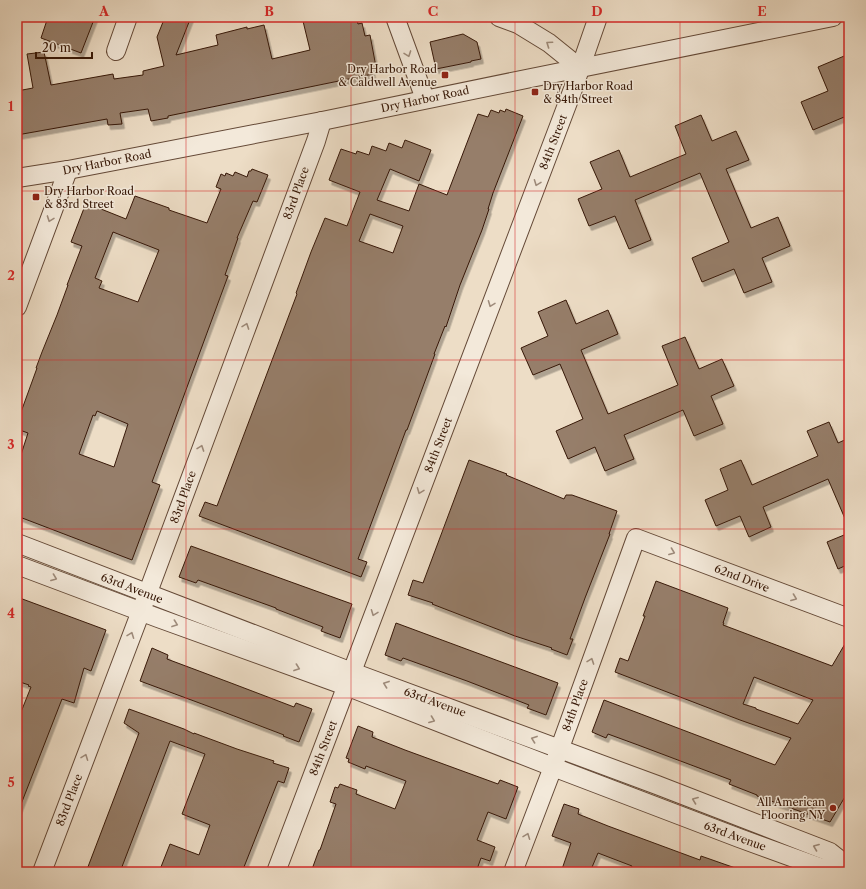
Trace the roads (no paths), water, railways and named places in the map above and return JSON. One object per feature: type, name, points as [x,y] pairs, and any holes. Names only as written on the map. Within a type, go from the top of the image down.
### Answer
[{"type":"street","points":[[116,51],[128,17]]},
{"type":"street","points":[[395,17],[425,100]]},
{"type":"street","points":[[499,17],[518,24],[543,39],[580,68]]},
{"type":"street","name":"84th Street","points":[[276,872],[573,89],[598,17]]},
{"type":"street","name":"Dry Harbor Road","points":[[17,178],[68,170],[322,121],[833,17]]},
{"type":"street","name":"83rd Place","points":[[42,872],[141,611],[322,121]]},
{"type":"street","points":[[17,307],[68,170]]},
{"type":"street","name":"62nd Drive","points":[[636,538],[849,618]]},
{"type":"street","name":"84th Place","points":[[513,872],[560,749],[636,538]]},
{"type":"street","name":"63rd Avenue","points":[[17,543],[147,594],[553,767],[819,867],[849,871]]},
{"type":"street","name":"63rd Avenue","points":[[17,565],[141,611],[560,749],[830,852],[849,867]]},
{"type":"place","name":"Dry Harbor Road & Caldwell Avenue","points":[[445,75]]},
{"type":"place","name":"Dry Harbor Road & 84th Street","points":[[535,92]]},
{"type":"place","name":"Dry Harbor Road & 83rd Street","points":[[36,197]]},
{"type":"place","name":"All American Flooring NY","points":[[833,808]]}]
